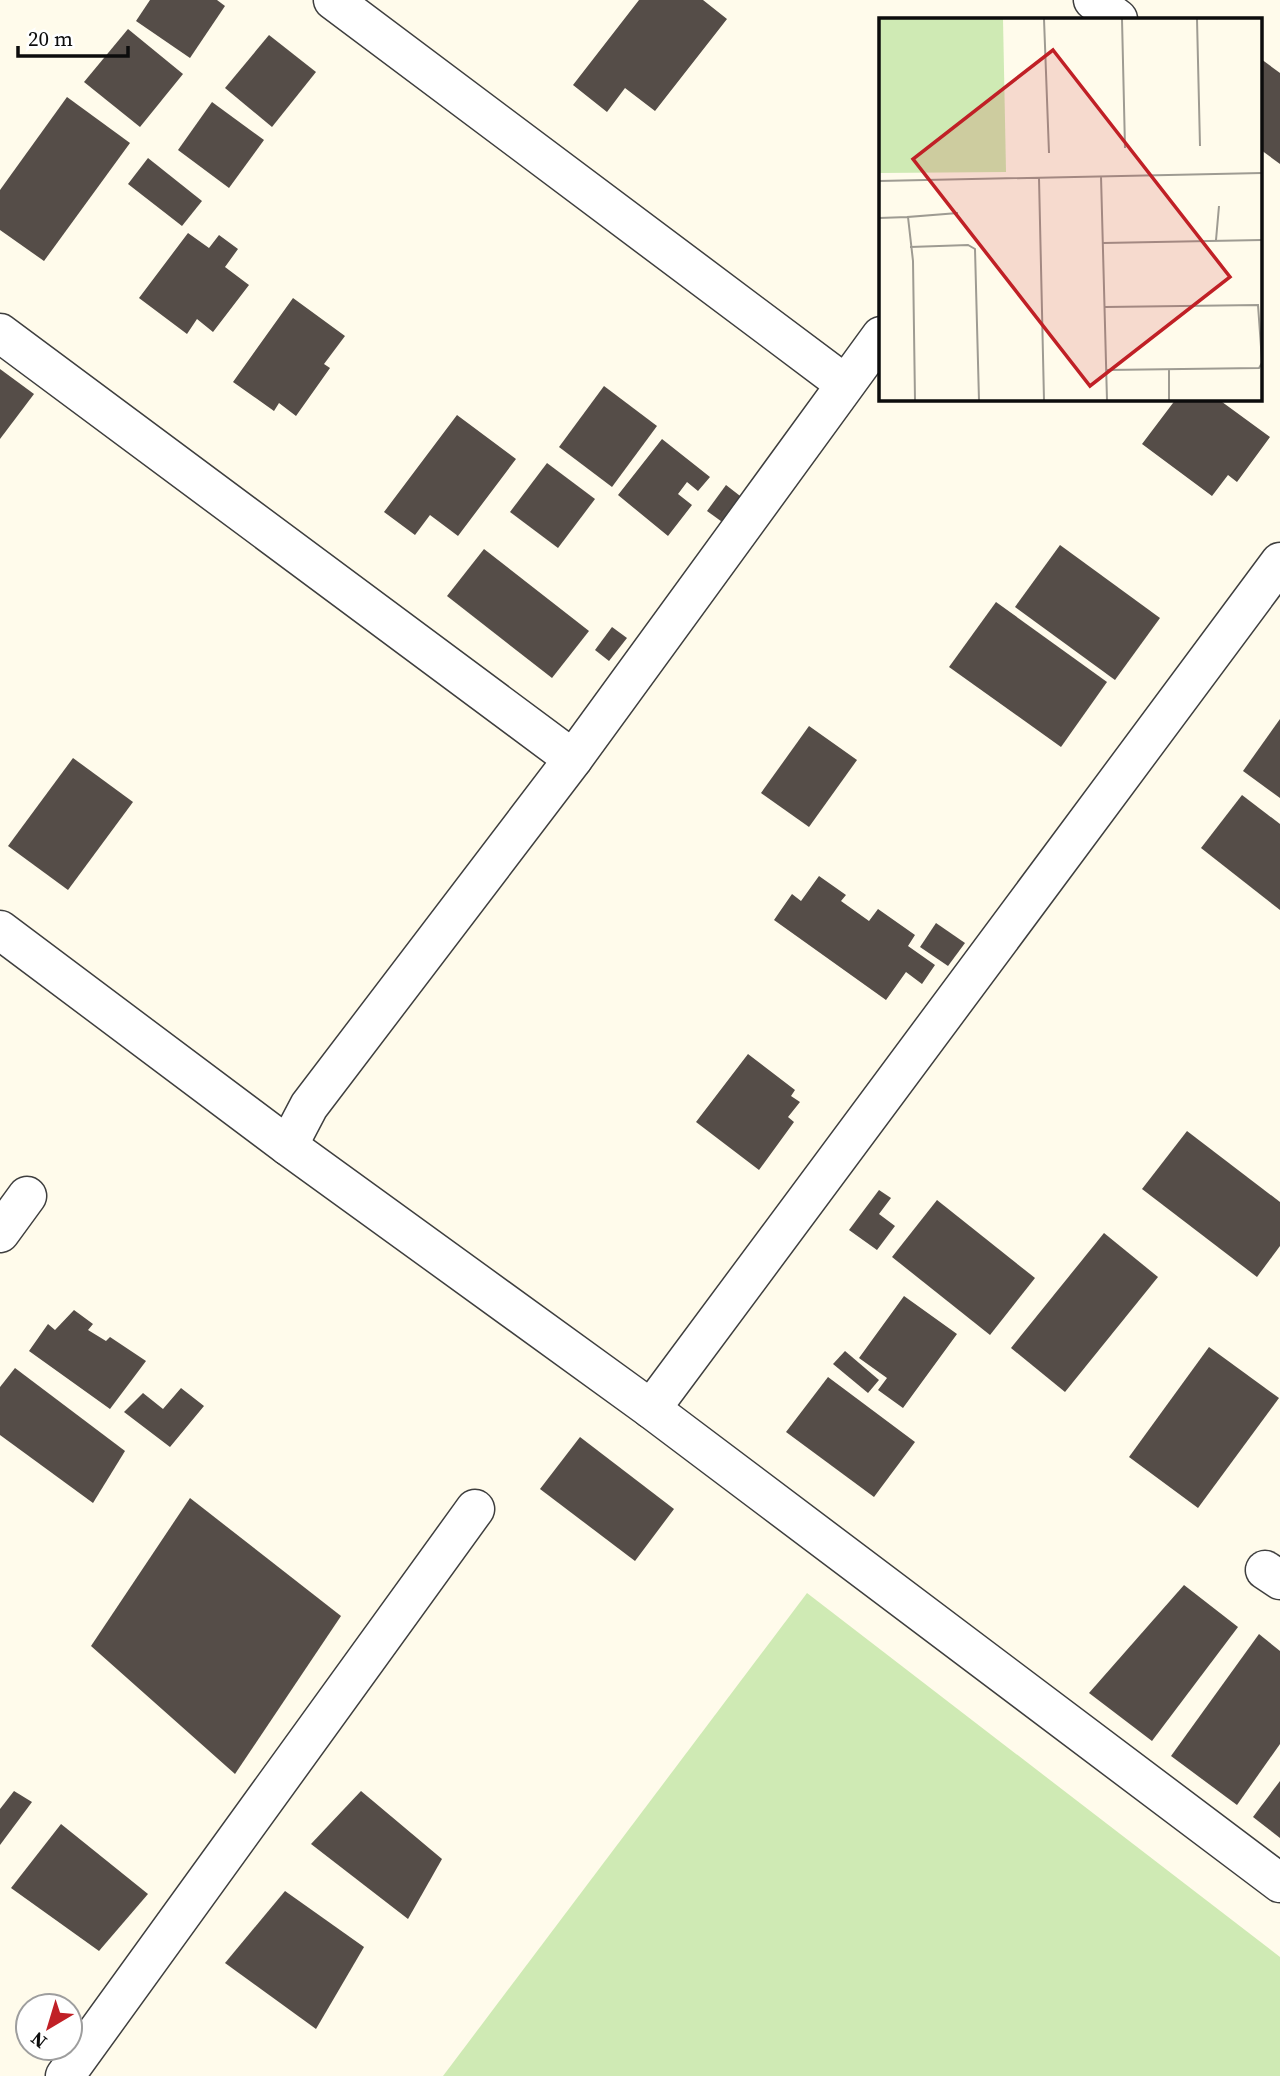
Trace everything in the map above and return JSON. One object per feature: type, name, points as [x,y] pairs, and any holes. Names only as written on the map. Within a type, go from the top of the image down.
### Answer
[{"type":"street","points":[[333,0],[845,384]]},
{"type":"street","points":[[1093,0],[1118,18]]},
{"type":"street","points":[[1120,18],[1134,0]]},
{"type":"street","points":[[0,333],[573,759]]},
{"type":"street","points":[[288,1146],[309,1106],[573,759],[879,339]]},
{"type":"street","points":[[651,1409],[1280,562]]},
{"type":"street","points":[[0,930],[288,1146],[651,1409],[1280,1884]]},
{"type":"street","points":[[0,1233],[27,1196]]},
{"type":"street","points":[[65,2076],[475,1509]]},
{"type":"green space","points":[[807,1593],[1280,1957],[1280,2076],[443,2076]]},
{"type":"building","points":[[150,0],[217,0],[225,6],[190,58],[136,21]]},
{"type":"building","points":[[639,0],[703,0],[727,19],[655,111],[625,88],[607,112],[573,85]]},
{"type":"building","points":[[128,29],[183,74],[140,127],[84,82]]},
{"type":"building","points":[[269,35],[316,72],[272,127],[225,88]]},
{"type":"building","points":[[1262,60],[1280,73],[1280,164],[1262,151]]},
{"type":"building","points":[[67,97],[130,143],[44,261],[0,230],[0,190]]},
{"type":"building","points":[[212,102],[264,140],[229,188],[178,150]]},
{"type":"building","points":[[148,158],[202,201],[182,226],[128,184]]},
{"type":"building","points":[[188,233],[209,248],[219,235],[238,249],[225,267],[249,285],[213,332],[197,319],[187,334],[139,298]]},
{"type":"building","points":[[293,298],[345,336],[324,364],[330,368],[296,416],[279,403],[274,411],[233,382]]},
{"type":"building","points":[[0,369],[34,394],[0,439]]},
{"type":"building","points":[[604,386],[657,426],[612,487],[559,447]]},
{"type":"building","points":[[1174,401],[1221,401],[1270,437],[1237,482],[1228,475],[1212,496],[1142,444]]},
{"type":"building","points":[[457,415],[516,459],[458,536],[430,515],[415,535],[384,512]]},
{"type":"building","points":[[662,439],[710,477],[698,491],[687,482],[678,494],[692,505],[668,536],[618,495]]},
{"type":"building","points":[[547,463],[595,499],[558,548],[510,512]]},
{"type":"building","points":[[726,485],[744,499],[725,524],[707,511]]},
{"type":"building","points":[[1060,545],[1160,618],[1115,680],[1015,607]]},
{"type":"building","points":[[484,549],[589,631],[552,678],[447,596]]},
{"type":"building","points":[[996,602],[1107,682],[1061,747],[949,667]]},
{"type":"building","points":[[612,627],[627,638],[609,661],[595,650]]},
{"type":"building","points":[[1280,719],[1280,798],[1243,771]]},
{"type":"building","points":[[809,726],[857,760],[809,827],[761,793]]},
{"type":"building","points":[[73,758],[133,802],[68,890],[8,846]]},
{"type":"building","points":[[1242,795],[1280,824],[1280,910],[1201,848]]},
{"type":"building","points":[[819,876],[846,895],[841,901],[869,921],[878,909],[915,935],[908,946],[935,965],[922,984],[906,972],[886,1000],[774,920],[792,894],[801,901]]},
{"type":"building","points":[[936,923],[965,943],[948,966],[920,947]]},
{"type":"building","points":[[748,1054],[795,1090],[791,1096],[800,1102],[788,1117],[794,1122],[759,1170],[696,1122]]},
{"type":"building","points":[[1187,1131],[1280,1202],[1280,1246],[1257,1277],[1142,1189]]},
{"type":"building","points":[[879,1190],[891,1198],[879,1214],[895,1226],[877,1250],[849,1230]]},
{"type":"building","points":[[937,1200],[1035,1278],[990,1335],[892,1257]]},
{"type":"building","points":[[1104,1233],[1158,1277],[1065,1392],[1011,1348]]},
{"type":"building","points":[[904,1296],[957,1334],[903,1408],[878,1390],[887,1378],[859,1358]]},
{"type":"building","points":[[74,1310],[93,1324],[88,1330],[106,1341],[110,1337],[146,1361],[110,1409],[29,1351],[48,1324],[55,1330]]},
{"type":"building","points":[[1209,1347],[1279,1398],[1198,1508],[1129,1457]]},
{"type":"building","points":[[845,1351],[879,1380],[868,1393],[833,1364]]},
{"type":"building","points":[[15,1368],[125,1451],[93,1503],[0,1435],[0,1387]]},
{"type":"building","points":[[828,1377],[915,1442],[874,1497],[786,1432]]},
{"type":"building","points":[[181,1388],[204,1406],[170,1447],[124,1412],[143,1393],[163,1409]]},
{"type":"building","points":[[580,1437],[674,1509],[635,1561],[540,1489]]},
{"type":"building","points":[[190,1498],[341,1616],[235,1774],[91,1646]]},
{"type":"building","points":[[1184,1585],[1238,1627],[1152,1741],[1089,1693]]},
{"type":"building","points":[[1259,1634],[1280,1651],[1280,1744],[1237,1805],[1171,1756]]},
{"type":"building","points":[[1280,1781],[1280,1838],[1253,1817]]},
{"type":"building","points":[[14,1791],[32,1802],[0,1845],[0,1809]]},
{"type":"building","points":[[361,1791],[442,1859],[408,1919],[311,1844]]},
{"type":"building","points":[[61,1824],[148,1894],[99,1951],[11,1888]]},
{"type":"building","points":[[285,1891],[364,1947],[316,2029],[225,1963]]}]
